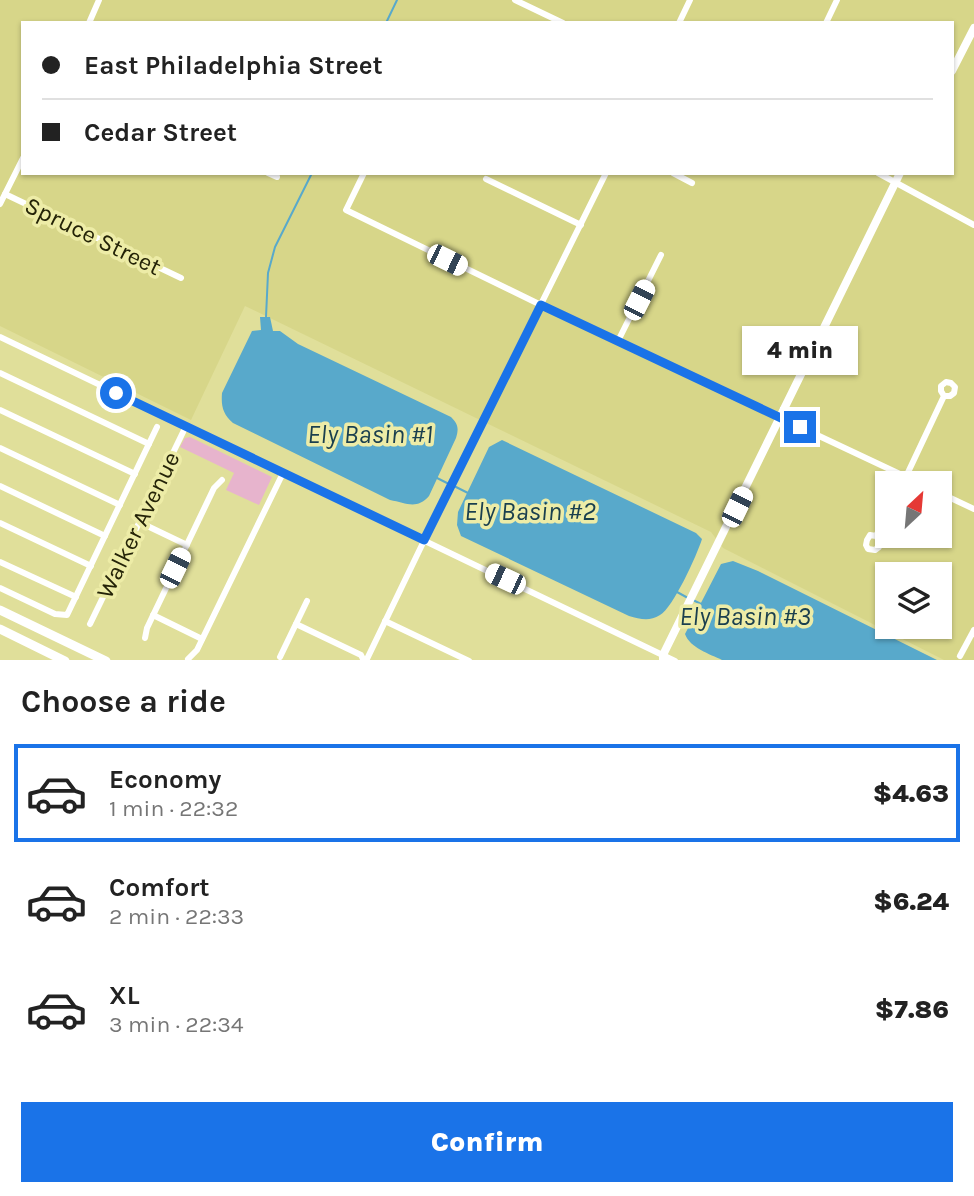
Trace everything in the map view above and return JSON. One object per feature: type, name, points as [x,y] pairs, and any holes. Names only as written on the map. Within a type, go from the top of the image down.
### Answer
[{"type":"highway","points":[[0,610],[106,660]]},
{"type":"highway","points":[[0,629],[65,660]]},
{"type":"main road","points":[[954,67],[974,28]]},
{"type":"main road","points":[[661,659],[898,177]]},
{"type":"street","points":[[90,21],[99,0]]},
{"type":"street","points":[[515,0],[559,21]]},
{"type":"street","points":[[680,21],[690,0]]},
{"type":"street","points":[[827,21],[837,0]]},
{"type":"street","points":[[0,204],[21,162]]},
{"type":"street","points":[[272,175],[277,177]]},
{"type":"street","points":[[363,175],[346,210],[886,471]]},
{"type":"street","points":[[296,624],[361,655],[365,660],[605,175]]},
{"type":"street","points":[[677,175],[692,183]]},
{"type":"street","points":[[898,177],[974,225]]},
{"type":"street","points":[[486,179],[580,225]]},
{"type":"street","name":"Spruce Street","points":[[5,194],[181,278]]},
{"type":"street","points":[[618,341],[661,255]]},
{"type":"street","points":[[0,337],[424,540],[661,659],[675,660]]},
{"type":"street","points":[[0,373],[149,444]]},
{"type":"street","points":[[908,471],[944,396]]},
{"type":"street","points":[[0,410],[135,474]]},
{"type":"street","name":"Walker Avenue","points":[[90,624],[186,426]]},
{"type":"street","name":"Walker Avenue","points":[[0,588],[55,614],[67,615],[157,427]]},
{"type":"street","points":[[0,448],[120,505]]},
{"type":"street","points":[[188,659],[197,650],[283,473]]},
{"type":"street","points":[[145,638],[147,628],[214,488],[222,480]]},
{"type":"street","points":[[0,486],[105,536]]},
{"type":"street","points":[[952,499],[974,509]]},
{"type":"street","points":[[139,522],[187,545]]},
{"type":"street","points":[[0,523],[91,566]]},
{"type":"street","points":[[0,562],[76,597]]},
{"type":"street","points":[[280,657],[307,601]]},
{"type":"street","points":[[153,615],[202,639]]},
{"type":"street","points":[[385,621],[469,660]]},
{"type":"street","points":[[960,656],[974,630]]},
{"type":"shaded area","points":[[0,0],[974,0],[974,660],[944,660],[903,639],[952,639],[952,562],[875,562],[875,625],[723,548],[711,532],[245,306],[191,420],[0,326]]},
{"type":"shaded area","points":[[190,437],[272,477],[259,505],[226,490],[234,473],[180,447],[185,438]]},
{"type":"water","name":"Ely Basin #1","points":[[260,317],[270,317],[273,331],[280,331],[298,344],[451,417],[457,426],[456,438],[425,500],[411,504],[390,500],[230,420],[223,410],[222,393],[252,331],[261,330]]},
{"type":"water","name":"Ely Basin #2","points":[[502,440],[696,533],[702,539],[684,580],[660,615],[648,619],[629,616],[461,536],[457,525],[458,512],[489,447]]},
{"type":"water","name":"Ely Basin #3","points":[[733,561],[758,571],[875,629],[875,639],[895,639],[937,660],[722,660],[706,653],[691,643],[685,634],[721,564]]},
{"type":"waterway","points":[[387,21],[397,0]]},
{"type":"waterway","points":[[266,317],[268,273],[275,247],[311,175]]},
{"type":"waterway","points":[[437,478],[449,484]]},
{"type":"waterway","points":[[454,486],[468,493]]},
{"type":"waterway","points":[[677,592],[688,598]]},
{"type":"waterway","points":[[693,600],[701,604]]},
{"type":"route","points":[[116,393],[424,540],[541,305],[800,427]]}]
